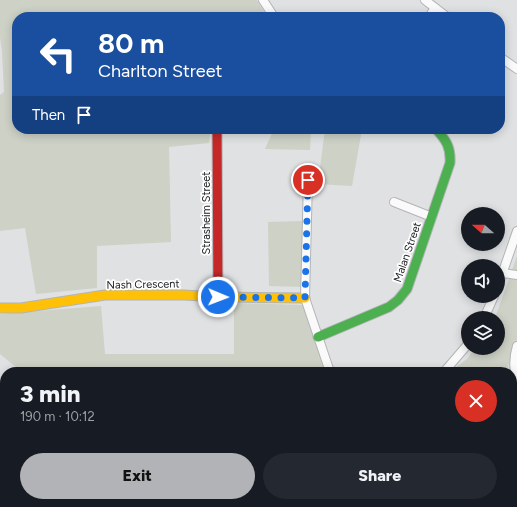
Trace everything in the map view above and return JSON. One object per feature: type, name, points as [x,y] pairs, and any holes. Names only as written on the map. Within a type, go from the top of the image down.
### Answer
[{"type":"street","points":[[263,0],[271,12]]},
{"type":"street","points":[[425,0],[440,12]]},
{"type":"street","points":[[432,12],[435,8]]},
{"type":"street","points":[[505,61],[517,70]]},
{"type":"street","name":"Strasheim Street","points":[[217,134],[218,297]]},
{"type":"street","name":"Malan Street","points":[[318,337],[389,307],[402,298],[409,284],[450,163],[450,148],[441,134]]},
{"type":"street","points":[[308,180],[305,298],[328,367]]},
{"type":"street","points":[[394,202],[432,216]]},
{"type":"street","points":[[505,268],[517,231]]},
{"type":"street","points":[[505,274],[517,275]]},
{"type":"street","name":"Nash Crescent","points":[[0,308],[21,308],[105,296],[184,295],[305,298]]},
{"type":"street","points":[[514,367],[517,346]]},
{"type":"street","points":[[448,367],[461,352]]},
{"type":"shaded area","points":[[0,0],[257,0],[264,12],[12,12],[12,134],[210,134],[209,143],[169,147],[171,242],[97,246],[97,288],[36,294],[25,228],[0,231],[0,95],[4,92],[0,37]]},
{"type":"shaded area","points":[[272,134],[311,134],[310,150],[265,149]]},
{"type":"shaded area","points":[[324,134],[361,134],[352,186],[318,184]]},
{"type":"shaded area","points":[[303,221],[304,287],[269,286],[268,222]]},
{"type":"shaded area","points":[[517,256],[517,339],[508,367],[456,367],[470,355],[505,355],[505,311],[497,311],[500,303],[505,303],[505,290]]},
{"type":"shaded area","points":[[234,303],[303,305],[323,367],[16,367],[0,354],[0,314],[101,306],[105,354],[234,354]]},
{"type":"traffic: fast","points":[[318,337],[389,307],[398,300],[407,289],[450,163],[449,148],[440,134]]},
{"type":"traffic: slow","points":[[0,308],[21,308],[105,295],[305,298]]},
{"type":"traffic: jam","points":[[217,134],[218,297]]},
{"type":"route","points":[[218,297],[305,298],[308,180]]}]
